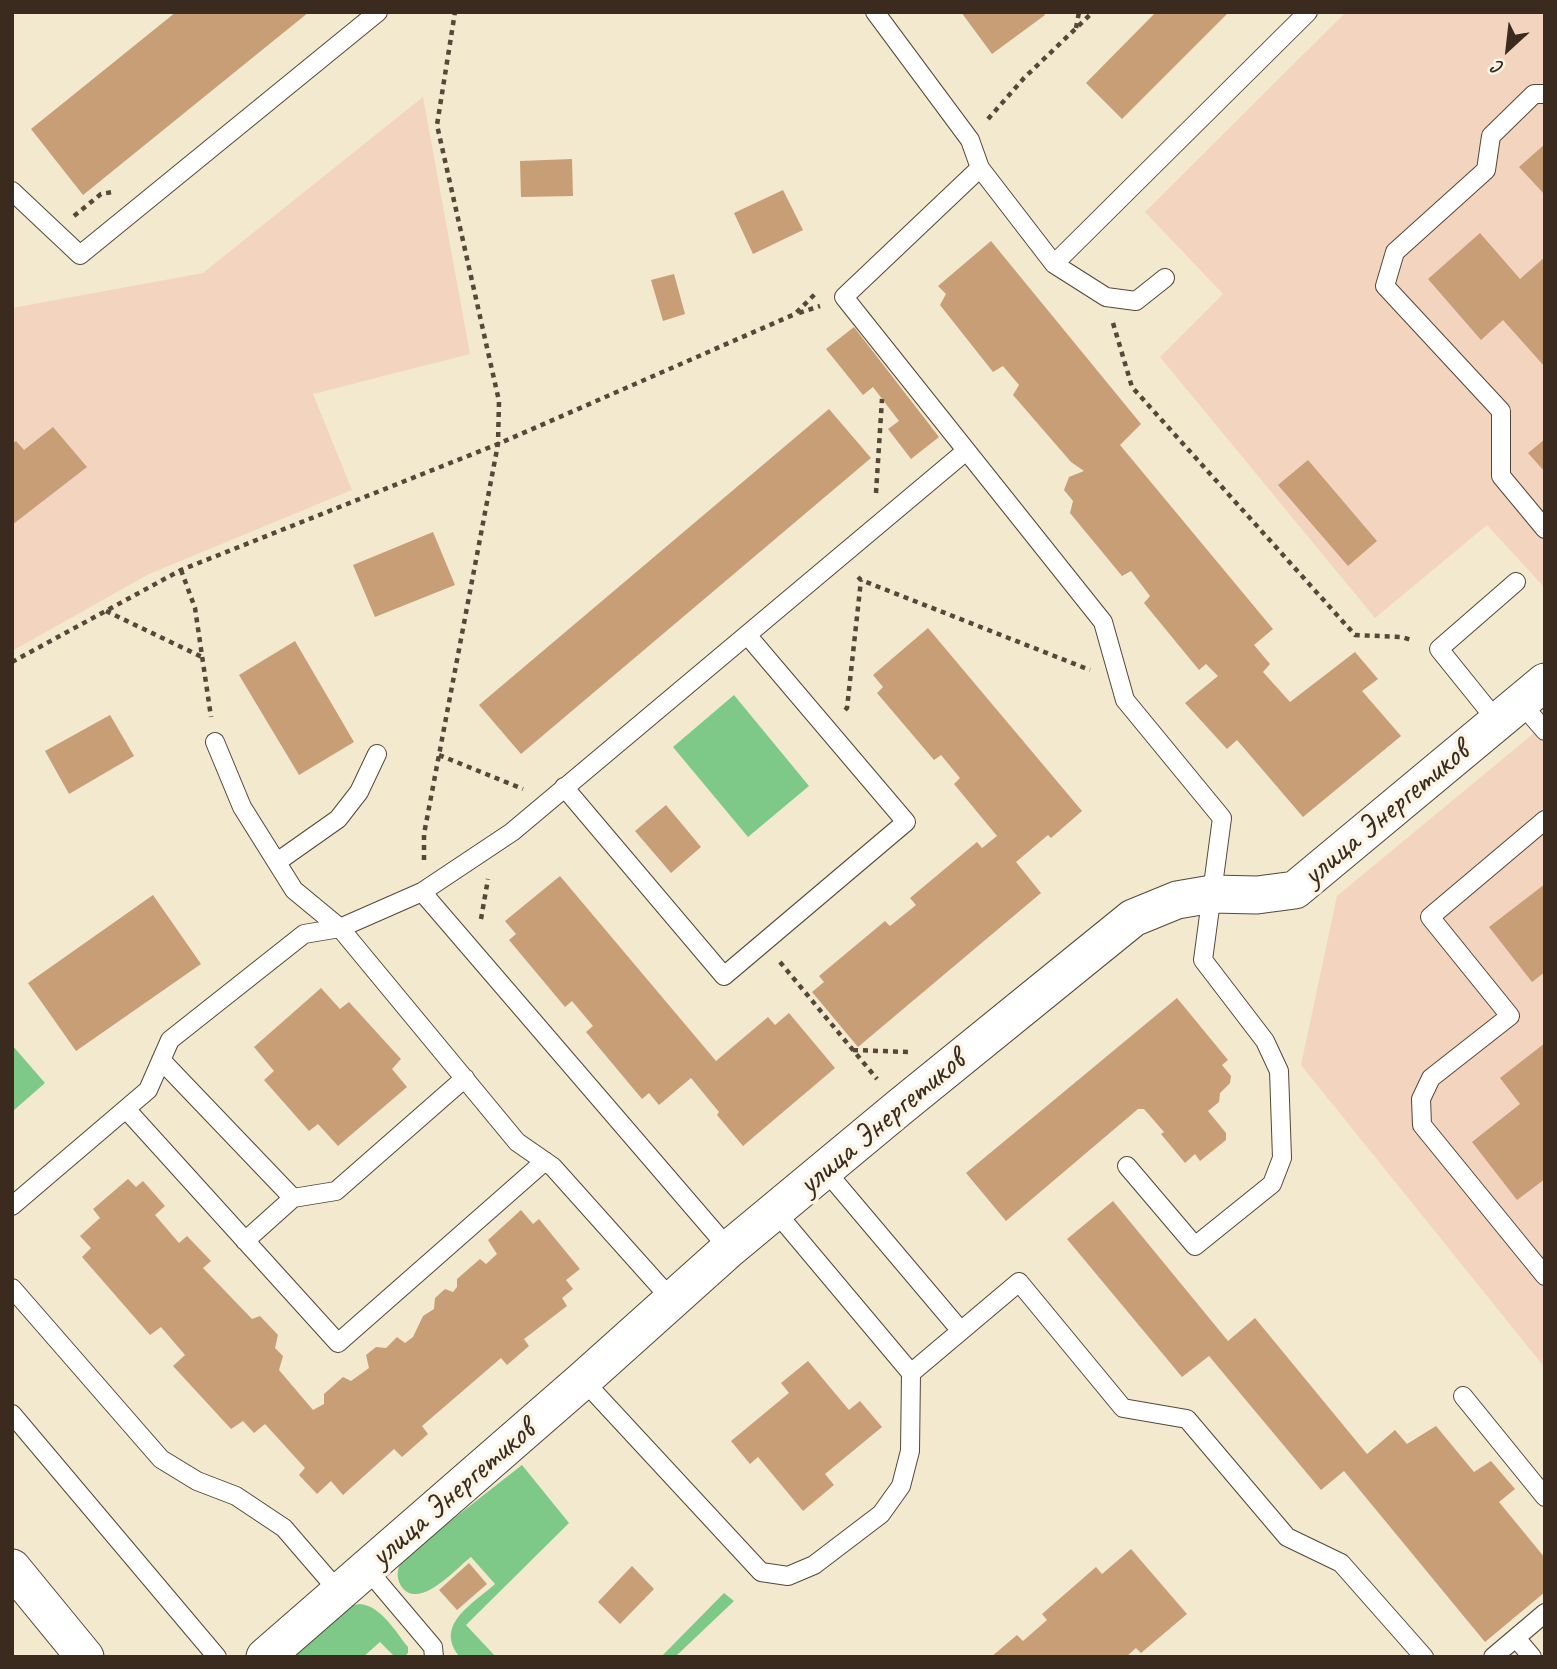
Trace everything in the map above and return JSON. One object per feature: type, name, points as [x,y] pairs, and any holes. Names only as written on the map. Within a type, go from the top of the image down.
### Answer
[{"type":"street","name":"улица Энергетиков","points":[[265,1657],[729,1249],[1133,918],[1177,900],[1212,894],[1257,895],[1296,890],[1521,702]]},
{"type":"street","points":[[12,1568],[85,1657]]},
{"type":"lane","points":[[12,191],[80,255],[378,12]]},
{"type":"lane","points":[[875,12],[970,140],[980,168],[1054,264],[1106,298],[1136,301],[1165,278]]},
{"type":"lane","points":[[1054,264],[1308,12]]},
{"type":"lane","points":[[1545,94],[1534,94],[1491,136],[1486,170],[1395,252],[1385,286],[1501,411],[1501,476],[1545,529]]},
{"type":"lane","points":[[980,168],[844,297],[1103,622],[1125,700],[1222,818],[1203,960],[1265,1041],[1279,1071],[1282,1158],[1272,1184],[1195,1246],[1127,1166]]},
{"type":"lane","points":[[12,1206],[148,1090],[170,1040],[304,934],[340,928],[422,892],[494,844],[748,636],[966,452]]},
{"type":"lane","points":[[1516,582],[1438,649],[1521,702],[1545,731]]},
{"type":"lane","points":[[564,787],[724,976],[906,822],[748,636]]},
{"type":"lane","points":[[215,742],[242,807],[294,890],[340,928],[517,1142],[545,1161],[672,1300]]},
{"type":"lane","points":[[277,862],[338,819],[359,792],[377,754]]},
{"type":"lane","points":[[1545,820],[1430,916],[1510,1016],[1431,1077],[1421,1099],[1422,1125],[1545,1276]]},
{"type":"lane","points":[[422,892],[729,1249]]},
{"type":"lane","points":[[161,1060],[293,1198]]},
{"type":"lane","points":[[244,1241],[293,1198],[336,1191],[465,1078]]},
{"type":"lane","points":[[126,1109],[338,1343],[545,1161]]},
{"type":"lane","points":[[825,1170],[961,1331]]},
{"type":"lane","points":[[583,1380],[761,1572],[788,1576],[814,1565],[881,1514],[901,1486],[910,1451],[911,1373],[775,1211]]},
{"type":"lane","points":[[911,1373],[1019,1282],[1124,1409],[1187,1419],[1287,1537],[1342,1563],[1424,1657]]},
{"type":"lane","points":[[12,1288],[161,1459],[197,1481],[236,1496],[284,1528],[340,1593]]},
{"type":"lane","points":[[1463,1396],[1545,1497]]},
{"type":"lane","points":[[12,1414],[217,1657]]},
{"type":"lane","points":[[368,1569],[433,1647],[434,1657]]},
{"type":"lane","points":[[1493,1657],[1545,1614]]},
{"type":"lane","points":[[1516,1638],[1531,1657]]},
{"type":"path","points":[[422,892],[424,834],[498,444],[499,401],[437,125],[455,12]]},
{"type":"path","points":[[1075,29],[1079,12]]},
{"type":"path","points":[[970,140],[1024,78],[1093,12]]},
{"type":"path","points":[[12,662],[181,570],[498,444],[795,314],[824,285]]},
{"type":"path","points":[[1106,298],[1132,387],[1355,635],[1402,637],[1438,649]]},
{"type":"path","points":[[874,529],[882,399]]},
{"type":"path","points":[[841,557],[861,580],[1120,682]]},
{"type":"path","points":[[181,570],[195,608],[215,742]]},
{"type":"path","points":[[825,727],[848,708],[861,580]]},
{"type":"path","points":[[106,611],[202,657]]},
{"type":"path","points":[[439,755],[549,800]]},
{"type":"path","points":[[475,954],[494,844]]},
{"type":"path","points":[[764,942],[853,1050]]},
{"type":"shaded area","points":[[1346,12],[1545,12],[1545,588],[1487,525],[1375,618],[1160,357],[1223,294],[1145,212]]},
{"type":"shaded area","points":[[423,97],[470,354],[313,394],[352,490],[149,574],[12,651],[12,308],[203,273]]},
{"type":"shaded area","points":[[1545,724],[1545,1368],[1301,1065],[1337,896]]},
{"type":"green space","points":[[734,695],[809,786],[748,837],[673,747]]},
{"type":"green space","points":[[12,1045],[45,1083],[13,1111],[12,1110]]},
{"type":"green space","points":[[522,1465],[569,1523],[466,1625],[496,1657],[460,1657],[453,1645],[453,1625],[467,1607],[495,1584],[471,1557],[427,1591],[409,1593],[399,1582],[399,1566],[402,1559]]},
{"type":"green space","points":[[724,1593],[734,1601],[675,1657],[661,1657]]},
{"type":"green space","points":[[360,1604],[375,1609],[393,1627],[408,1647],[408,1653],[404,1657],[394,1656],[380,1642],[363,1657],[289,1657],[347,1606]]},
{"type":"building","points":[[176,12],[309,12],[83,195],[31,129]]},
{"type":"building","points":[[961,12],[1043,12],[1045,15],[992,54]]},
{"type":"building","points":[[1156,12],[1229,12],[1122,119],[1086,83]]},
{"type":"building","points":[[1545,144],[1545,195],[1519,167]]},
{"type":"building","points":[[572,159],[573,196],[521,197],[520,161]]},
{"type":"building","points":[[783,190],[803,230],[753,254],[734,213]]},
{"type":"building","points":[[1480,233],[1520,279],[1545,257],[1545,367],[1503,320],[1481,340],[1428,279]]},
{"type":"building","points":[[991,241],[1141,424],[1120,445],[1273,629],[1254,645],[1270,664],[1263,672],[1290,702],[1355,652],[1378,679],[1362,691],[1401,736],[1303,817],[1237,740],[1227,749],[1185,703],[1218,676],[1206,664],[1199,670],[1144,603],[1150,596],[1131,571],[1122,576],[1070,513],[1073,501],[1064,490],[1069,477],[1084,471],[1071,462],[1013,395],[1019,385],[1003,366],[993,372],[940,305],[946,294],[938,286]]},
{"type":"building","points":[[674,274],[685,314],[663,321],[651,280]]},
{"type":"building","points":[[854,327],[939,437],[911,459],[888,429],[899,421],[873,387],[863,395],[826,349]]},
{"type":"building","points":[[829,409],[871,458],[521,754],[479,705]]},
{"type":"building","points":[[53,427],[87,467],[12,525],[12,444],[16,441],[24,450]]},
{"type":"building","points":[[1545,439],[1545,472],[1528,453]]},
{"type":"building","points":[[1308,460],[1377,541],[1348,566],[1278,485]]},
{"type":"building","points":[[433,532],[455,585],[375,617],[353,565]]},
{"type":"building","points":[[928,628],[1082,811],[1051,838],[1048,835],[1016,862],[1041,893],[858,1047],[812,992],[824,982],[819,976],[885,921],[890,926],[916,905],[910,898],[977,842],[982,848],[997,836],[954,784],[960,778],[941,755],[934,760],[877,693],[883,687],[873,675]]},
{"type":"building","points":[[295,641],[354,742],[299,775],[239,675]]},
{"type":"building","points":[[110,715],[134,756],[69,794],[45,751]]},
{"type":"building","points":[[666,805],[701,847],[671,873],[635,831]]},
{"type":"building","points":[[560,876],[716,1061],[768,1017],[775,1025],[789,1013],[835,1068],[743,1146],[691,1078],[659,1105],[649,1093],[642,1099],[586,1032],[593,1026],[572,1001],[565,1007],[509,940],[516,934],[505,921]]},
{"type":"building","points":[[1545,884],[1545,972],[1532,982],[1489,927]]},
{"type":"building","points":[[153,895],[201,964],[76,1051],[28,983]]},
{"type":"building","points":[[321,988],[340,1009],[349,1002],[401,1059],[392,1069],[407,1087],[338,1146],[318,1124],[309,1131],[264,1080],[274,1071],[254,1047]]},
{"type":"building","points":[[1177,998],[1228,1060],[1222,1065],[1231,1076],[1230,1083],[1220,1093],[1219,1102],[1208,1111],[1226,1133],[1226,1140],[1200,1161],[1195,1154],[1185,1163],[1144,1109],[1138,1109],[1006,1221],[966,1173]]},
{"type":"building","points":[[1545,1043],[1545,1179],[1517,1200],[1472,1142],[1520,1104],[1500,1078]]},
{"type":"building","points":[[128,1179],[136,1187],[143,1181],[165,1206],[155,1215],[179,1243],[187,1236],[211,1261],[203,1268],[252,1319],[260,1316],[278,1335],[275,1348],[283,1356],[279,1370],[313,1410],[324,1404],[324,1394],[343,1377],[351,1381],[369,1368],[366,1355],[376,1347],[386,1348],[397,1337],[405,1343],[413,1337],[423,1316],[434,1309],[435,1298],[445,1289],[453,1292],[457,1287],[457,1279],[480,1259],[486,1264],[497,1254],[488,1240],[521,1210],[533,1224],[539,1219],[580,1269],[566,1280],[573,1289],[562,1298],[567,1306],[524,1339],[529,1346],[507,1365],[501,1358],[422,1426],[428,1434],[402,1457],[394,1449],[343,1495],[331,1481],[317,1494],[299,1475],[305,1468],[265,1424],[254,1433],[243,1421],[231,1429],[173,1366],[185,1355],[161,1327],[150,1335],[82,1257],[91,1248],[80,1236],[100,1218],[93,1209]]},
{"type":"building","points":[[1113,1201],[1228,1341],[1255,1318],[1367,1454],[1395,1430],[1407,1444],[1436,1426],[1474,1472],[1491,1461],[1515,1489],[1499,1502],[1545,1558],[1545,1592],[1485,1642],[1344,1471],[1321,1490],[1209,1356],[1182,1377],[1067,1239]]},
{"type":"building","points":[[808,1361],[849,1410],[860,1401],[882,1427],[825,1474],[834,1485],[803,1511],[758,1457],[750,1464],[731,1441],[789,1393],[781,1383]]},
{"type":"building","points":[[1131,1549],[1187,1614],[1141,1653],[1136,1648],[1126,1657],[991,1657],[1017,1635],[1023,1641],[1047,1620],[1042,1614],[1096,1567],[1102,1574]]},
{"type":"building","points":[[469,1563],[487,1584],[457,1610],[439,1590]]},
{"type":"building","points":[[632,1566],[654,1589],[620,1624],[598,1602]]}]
